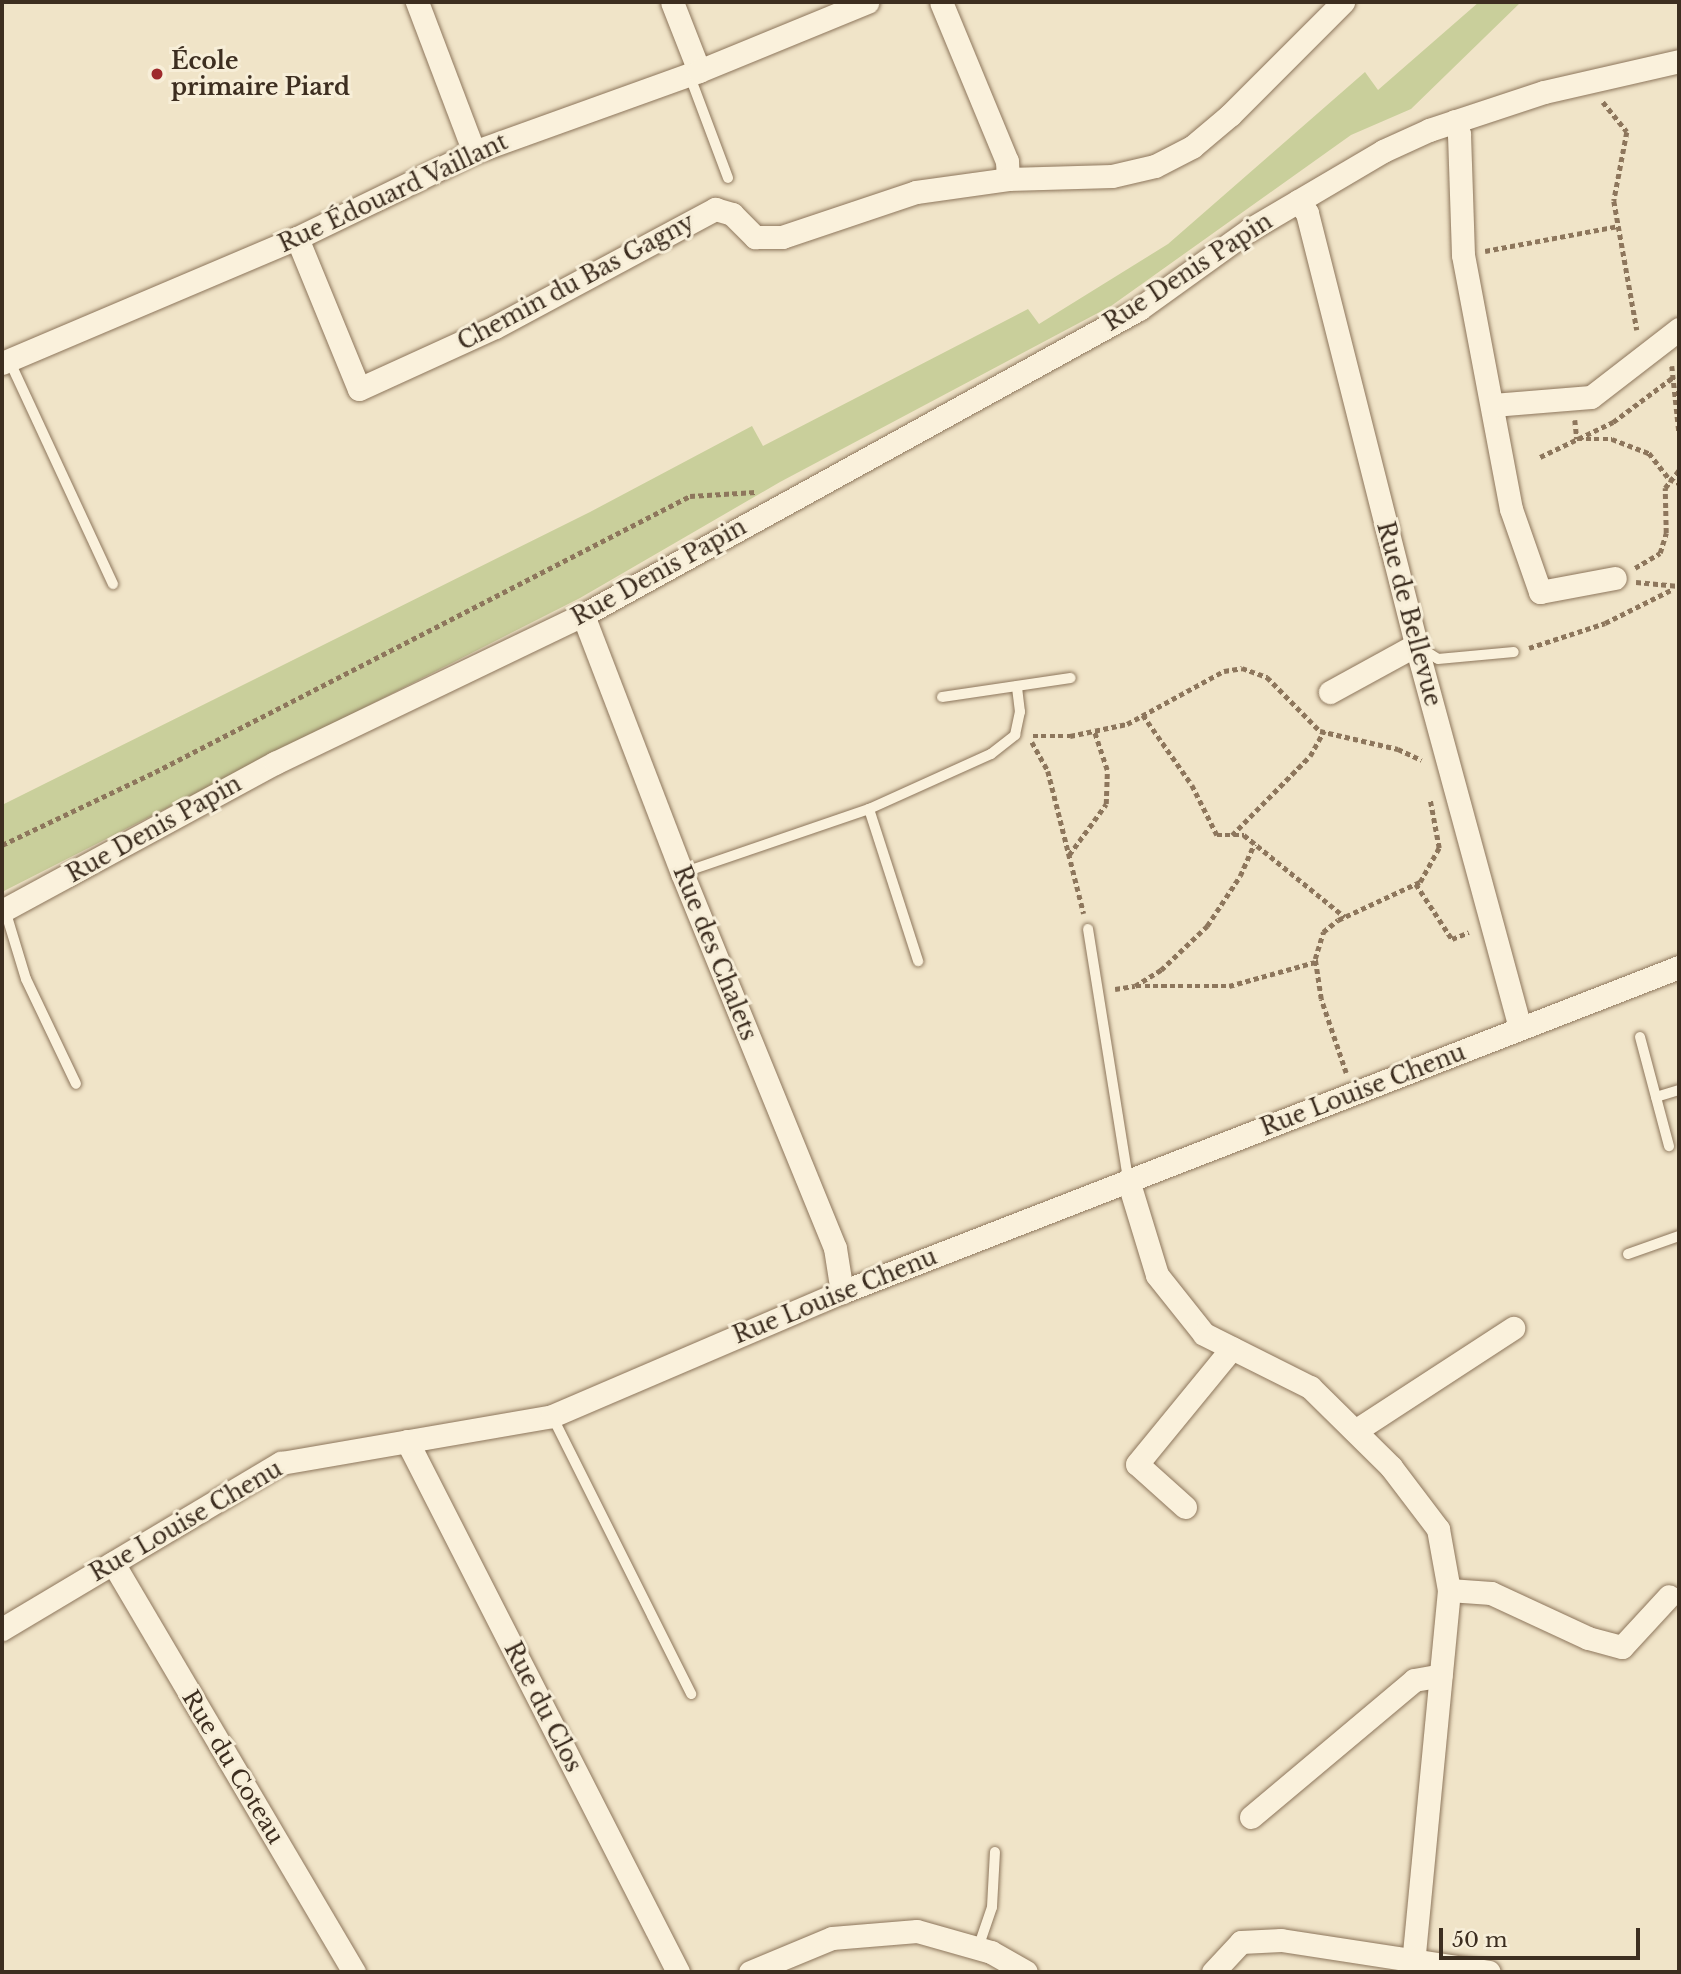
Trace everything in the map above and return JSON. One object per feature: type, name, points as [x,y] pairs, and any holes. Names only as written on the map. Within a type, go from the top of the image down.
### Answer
[{"type":"street","points":[[417,2],[474,152]]},
{"type":"street","points":[[672,2],[694,72]]},
{"type":"street","name":"Rue Édouard Vaillant","points":[[6,362],[297,238],[474,152],[694,72],[867,2]]},
{"type":"street","points":[[940,2],[1007,161],[1008,179]]},
{"type":"street","name":"Chemin du Bas Gagny","points":[[297,238],[359,389],[495,327],[715,209],[732,214],[755,237],[782,237],[916,191],[1008,179],[1112,176],[1156,166],[1192,147],[1230,115],[1343,2]]},
{"type":"street","name":"Rue Denis Papin","points":[[3,910],[275,763],[583,615],[1139,309],[1249,230],[1383,151],[1455,121],[1587,82],[1679,61]]},
{"type":"street","points":[[1455,121],[1460,134],[1463,255],[1511,509],[1539,592],[1615,578]]},
{"type":"street","name":"Rue de Bellevue","points":[[1298,201],[1307,214],[1416,645],[1520,1028]]},
{"type":"street","points":[[1493,405],[1591,397],[1675,331]]},
{"type":"street","name":"Rue des Chalets","points":[[583,615],[682,873],[835,1248],[842,1292]]},
{"type":"street","points":[[1330,692],[1416,645]]},
{"type":"street","name":"Rue Louise Chenu","points":[[2,1629],[281,1463],[552,1416],[842,1292],[1679,967]]},
{"type":"street","points":[[1128,1180],[1157,1275],[1204,1334],[1310,1387],[1391,1467],[1438,1529],[1448,1590],[1413,1963]]},
{"type":"street","points":[[1355,1431],[1513,1328]]},
{"type":"street","points":[[1185,1507],[1137,1464],[1232,1348]]},
{"type":"street","name":"Rue du Clos","points":[[407,1441],[678,1972]]},
{"type":"street","name":"Rue du Coteau","points":[[113,1563],[354,1972]]},
{"type":"street","points":[[1448,1590],[1491,1593],[1587,1637],[1622,1647],[1669,1596]]},
{"type":"street","points":[[1251,1817],[1414,1680],[1441,1675]]},
{"type":"street","points":[[750,1972],[832,1938],[917,1931],[978,1948],[1025,1972]]},
{"type":"street","points":[[1213,1972],[1241,1942],[1281,1940],[1413,1963],[1489,1972]]},
{"type":"lane","points":[[694,72],[727,178]]},
{"type":"lane","points":[[6,362],[113,584]]},
{"type":"lane","points":[[1416,645],[1438,659],[1514,652]]},
{"type":"lane","points":[[942,697],[1071,678]]},
{"type":"lane","points":[[682,873],[870,809],[991,754],[1015,735],[1020,712],[1017,686]]},
{"type":"lane","points":[[870,809],[918,961]]},
{"type":"lane","points":[[3,910],[26,979],[76,1084]]},
{"type":"lane","points":[[1088,929],[1128,1180]]},
{"type":"lane","points":[[1640,1037],[1669,1146]]},
{"type":"lane","points":[[1656,1097],[1679,1090]]},
{"type":"lane","points":[[1628,1254],[1679,1236]]},
{"type":"lane","points":[[552,1416],[691,1694]]},
{"type":"lane","points":[[978,1948],[992,1907],[995,1852]]},
{"type":"path","points":[[1587,82],[1627,132],[1614,201],[1642,356]]},
{"type":"path","points":[[1463,255],[1618,226]]},
{"type":"path","points":[[1675,331],[1672,378],[1679,432]]},
{"type":"path","points":[[1540,457],[1613,422],[1672,378]]},
{"type":"path","points":[[1573,398],[1577,439]]},
{"type":"path","points":[[1577,439],[1612,439],[1649,453],[1669,479],[1679,484]]},
{"type":"path","points":[[1615,578],[1660,553],[1666,533],[1669,479],[1679,470]]},
{"type":"path","points":[[2,845],[155,772],[690,496],[760,492],[774,498],[777,507]]},
{"type":"path","points":[[1615,578],[1677,588]]},
{"type":"path","points":[[1514,652],[1605,623],[1677,588]]},
{"type":"path","points":[[1088,929],[1048,771],[1029,736],[1094,732],[1127,724],[1224,671],[1242,668],[1267,677],[1324,732],[1398,749],[1422,761],[1425,773]]},
{"type":"path","points":[[1143,715],[1192,785],[1217,835],[1244,835],[1345,917]]},
{"type":"path","points":[[1068,856],[1106,804],[1107,770],[1094,732]]},
{"type":"path","points":[[1232,835],[1310,756],[1324,732]]},
{"type":"path","points":[[1353,1095],[1321,999],[1315,962],[1323,932],[1345,917],[1416,884],[1439,848],[1427,786]]},
{"type":"path","points":[[1135,986],[1161,970],[1207,926],[1240,876],[1254,844]]},
{"type":"path","points":[[1416,884],[1452,939],[1493,923]]},
{"type":"path","points":[[1097,991],[1135,986],[1229,986],[1315,962]]},
{"type":"green space","points":[[1479,2],[1521,2],[1411,109],[1351,135],[1111,306],[780,482],[580,598],[2,892],[2,805],[590,512],[752,426],[763,446],[1028,309],[1039,324],[1168,244],[1365,72],[1378,90]]},
{"type":"place","name":"École primaire Piard","points":[[157,74]]}]
